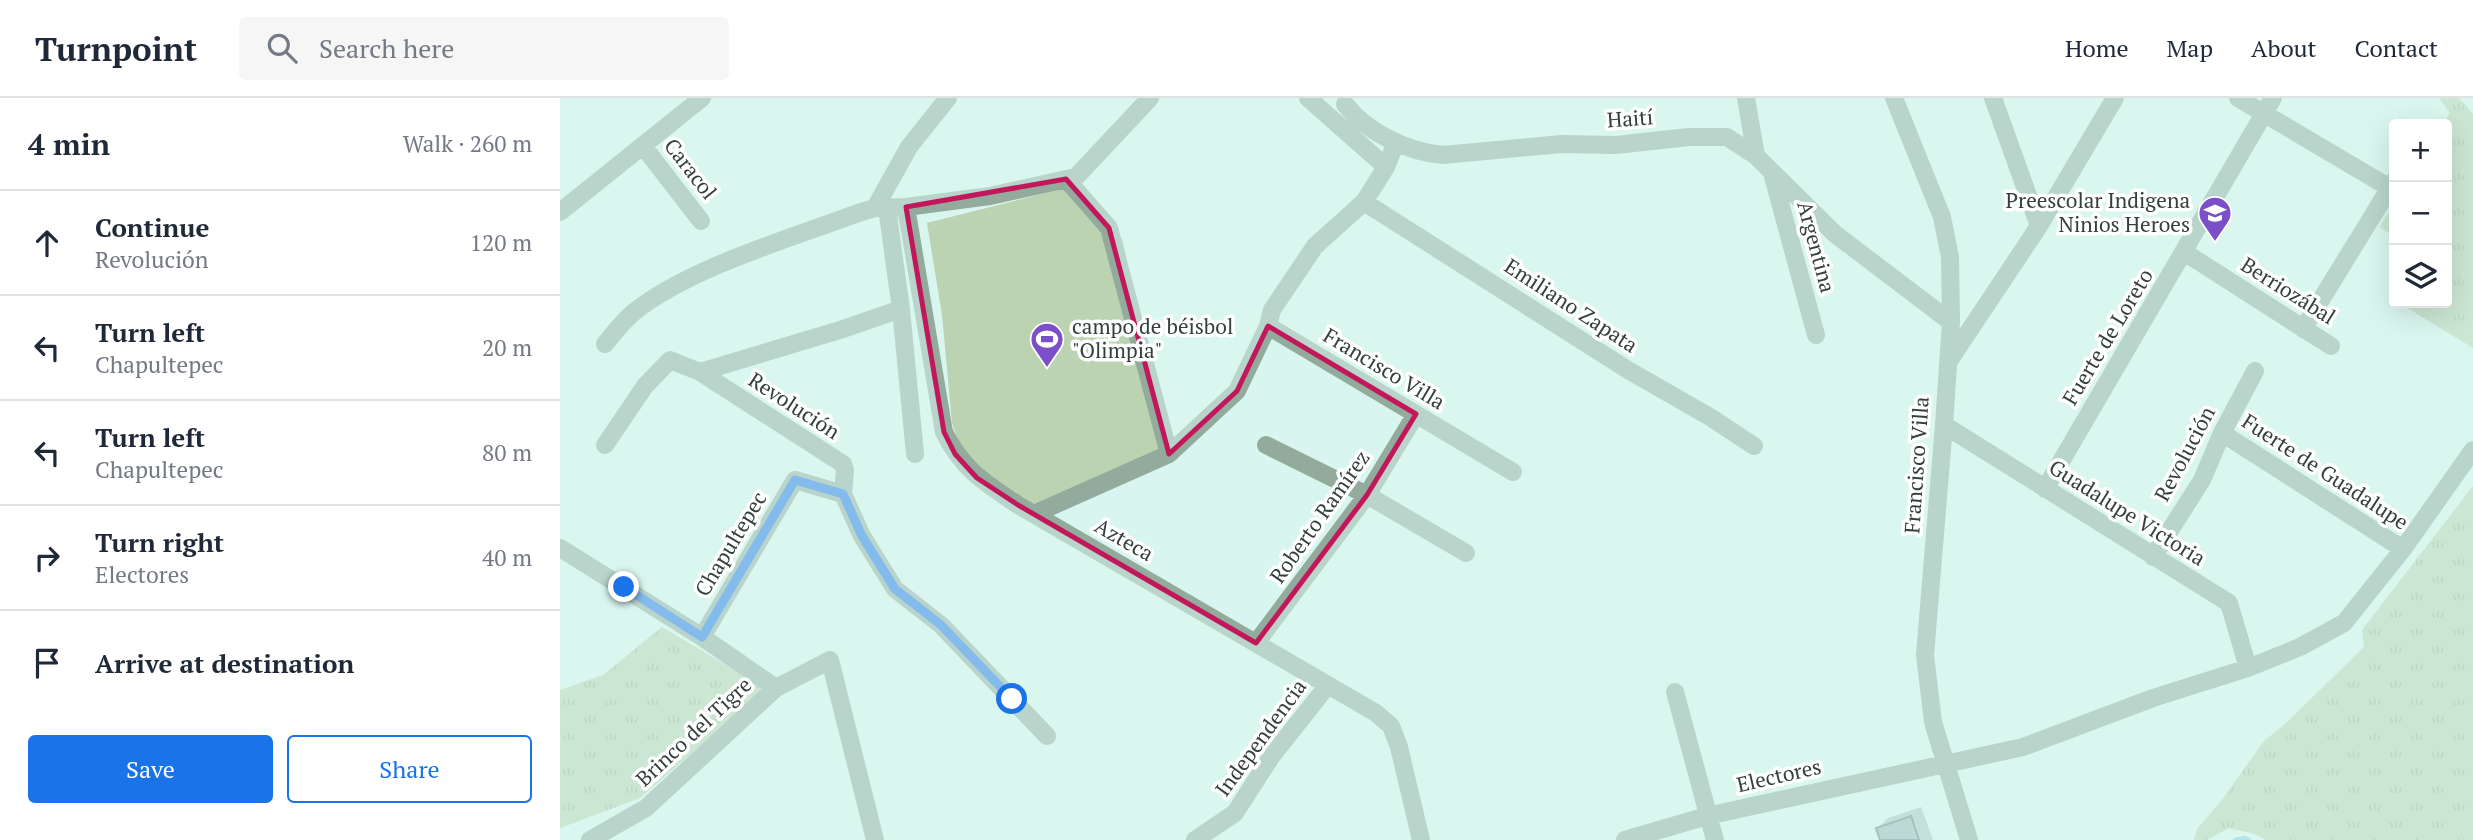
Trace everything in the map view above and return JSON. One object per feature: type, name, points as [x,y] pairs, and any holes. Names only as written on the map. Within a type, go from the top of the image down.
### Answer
[{"type":"street","points":[[560,212],[702,98]]},
{"type":"street","points":[[605,344],[631,314],[649,301],[708,270],[881,208],[990,196],[1076,177],[1150,98]]},
{"type":"street","points":[[1308,98],[1386,167]]},
{"type":"street","points":[[1746,98],[1756,156]]},
{"type":"street","name":"Francisco Villa","points":[[1894,98],[1942,217],[1950,257],[1951,322],[1924,655],[1933,722],[1969,840]]},
{"type":"street","points":[[1993,98],[2039,226]]},
{"type":"street","points":[[1948,364],[2039,226],[2115,98]]},
{"type":"street","points":[[2238,98],[2389,183]]},
{"type":"street","name":"Fuerte de Loreto","points":[[2045,489],[2273,98]]},
{"type":"street","points":[[915,454],[901,309],[881,208],[909,147],[941,101]]},
{"type":"street","name":"Haití","points":[[1345,104],[1355,117],[1396,142],[1443,155],[1561,144],[1616,145],[1689,137],[1727,137],[1772,170],[1835,234],[1951,322]]},
{"type":"street","points":[[1034,514],[1169,454],[1237,391],[1268,326],[1272,310],[1315,246],[1364,202],[1386,167],[1396,142]]},
{"type":"street","name":"Caracol","points":[[643,146],[701,221]]},
{"type":"street","name":"Argentina","points":[[1772,170],[1816,335]]},
{"type":"street","points":[[1066,179],[1109,228],[1169,454]]},
{"type":"street","points":[[2302,329],[2389,190]]},
{"type":"street","name":"Emiliano Zapata","points":[[1364,202],[1628,370],[1710,417],[1754,446]]},
{"type":"street","name":"Azteca","points":[[906,207],[944,432],[955,454],[977,478],[1034,514],[1376,713],[1391,726],[1399,747],[1421,840]]},
{"type":"street","name":"Berriozábal","points":[[2184,252],[2331,346]]},
{"type":"street","points":[[700,372],[901,309]]},
{"type":"street","name":"Francisco Villa","points":[[1268,326],[1513,472]]},
{"type":"street","name":"Revolución","points":[[606,445],[645,386],[670,360],[700,372],[843,464],[843,494],[862,536],[895,589],[941,625],[1047,736]]},
{"type":"street","name":"Revolución","points":[[2153,557],[2202,480],[2222,433],[2255,371]]},
{"type":"street","name":"Roberto Ramírez","points":[[1256,643],[1367,495],[1416,414]]},
{"type":"street","name":"Guadalupe Victoria","points":[[1944,425],[2229,603],[2248,668]]},
{"type":"street","name":"Fuerte de Guadalupe","points":[[2222,433],[2403,550]]},
{"type":"street","points":[[1266,445],[1367,495],[1466,553]]},
{"type":"street","name":"Electores","points":[[1625,840],[1707,816],[2023,747],[2153,698],[2248,668],[2300,648],[2344,623],[2403,550],[2473,450]]},
{"type":"street","name":"Chapultepec","points":[[702,637],[795,480],[843,494]]},
{"type":"street","points":[[560,548],[702,637],[776,688]]},
{"type":"street","name":"Brinco del Tigre","points":[[590,840],[646,808],[776,688],[830,660],[875,840]]},
{"type":"street","name":"Independencia","points":[[1195,840],[1235,813],[1271,757],[1328,685]]},
{"type":"street","points":[[1675,692],[1707,816],[1716,840]]},
{"type":"highlighted area","points":[[1066,179],[1109,228],[1169,454],[1237,391],[1268,326],[1416,414],[1367,495],[1256,643],[1018,505],[977,478],[955,454],[944,432],[906,207]]},
{"type":"green space","points":[[2439,98],[2459,98],[2473,114],[2473,348],[2407,308],[2452,308],[2452,119],[2446,119],[2450,113]]},
{"type":"green space","name":"campo de béisbol \"Olimpia\"","points":[[1065,188],[1123,240],[1162,447],[1033,510],[963,454],[952,423],[942,315],[927,223]]},
{"type":"green space","points":[[2389,212],[2389,233],[2379,227]]},
{"type":"green space","points":[[2473,486],[2473,840],[2266,840],[2255,834],[2229,828],[2207,840],[2194,840],[2197,829],[2222,800],[2264,741],[2364,647],[2362,630]]},
{"type":"green space","points":[[662,627],[766,689],[640,798],[560,828],[560,690],[603,675]]},
{"type":"building","points":[[1911,816],[1919,840],[1880,840],[1876,828]]},
{"type":"waterway","points":[[2235,840],[2249,840]]},
{"type":"place","name":"Preescolar Indigena Ninios Heroes","points":[[2215,243]]},
{"type":"place","name":"campo de béisbol \"Olimpia\"","points":[[1047,369]]},
{"type":"route","points":[[624,587],[702,637],[795,480],[843,494],[862,536],[895,589],[941,625],[1012,699]]}]
